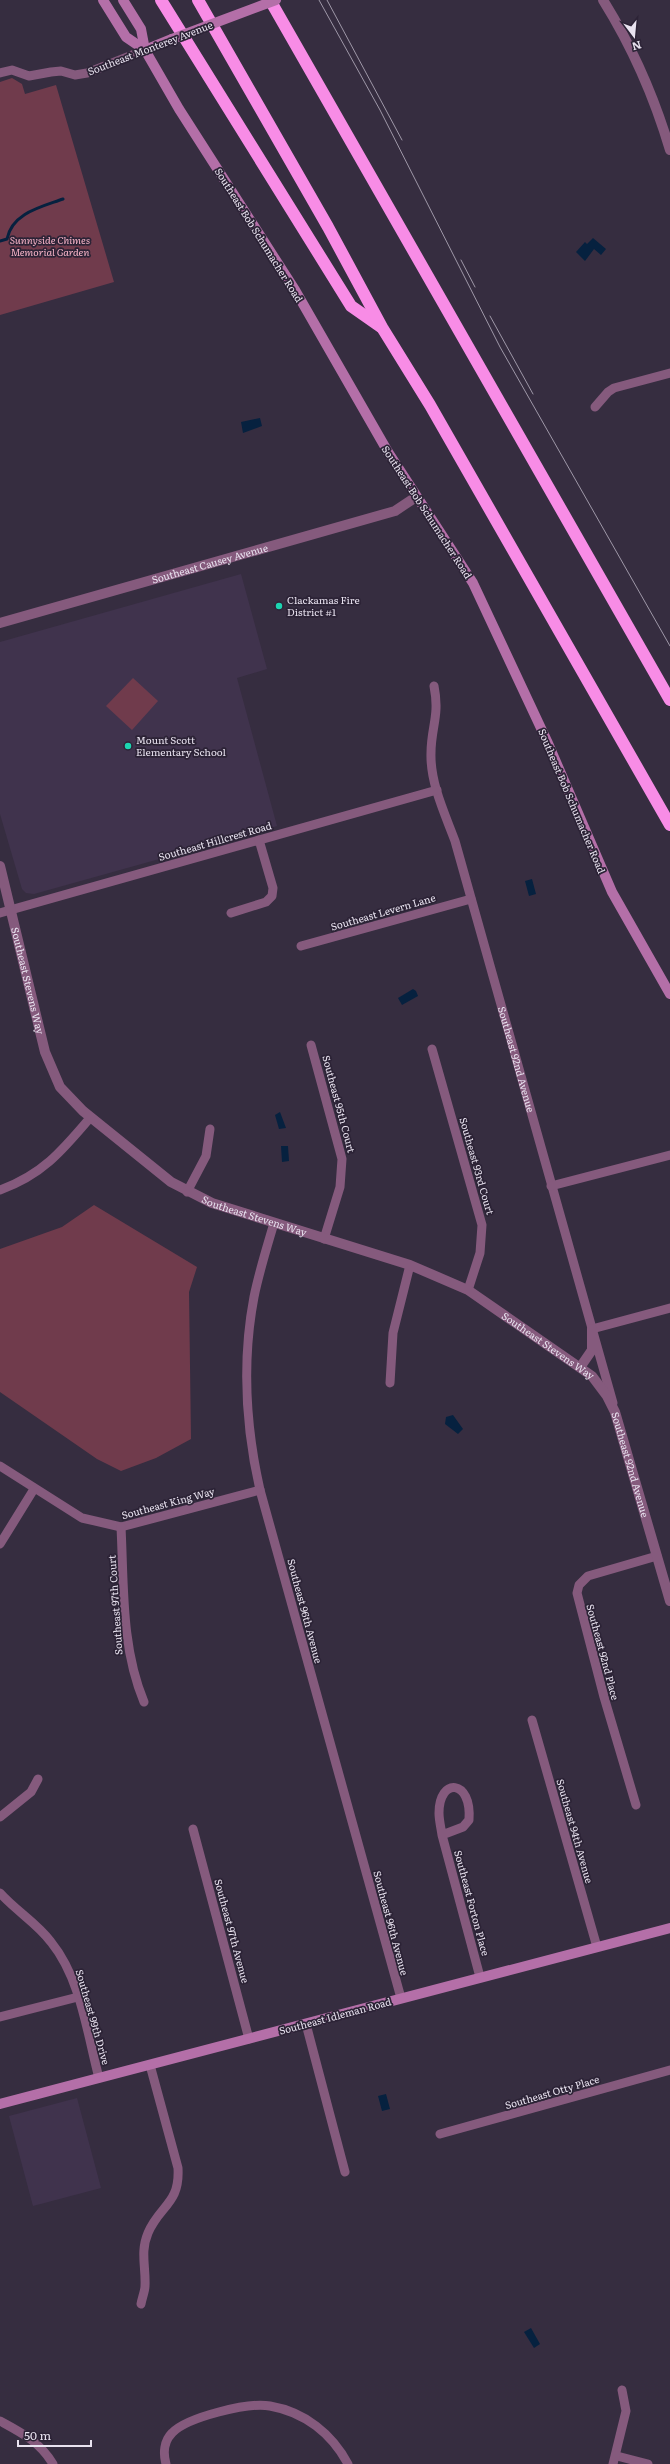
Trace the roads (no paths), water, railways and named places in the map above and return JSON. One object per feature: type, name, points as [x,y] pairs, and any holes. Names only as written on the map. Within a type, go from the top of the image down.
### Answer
[{"type":"highway","points":[[161,0],[351,306],[383,329]]},
{"type":"highway","points":[[198,0],[328,226],[383,329],[430,405],[670,825]]},
{"type":"highway","points":[[270,0],[670,700]]},
{"type":"main road","name":"Southeast Bob Schumacher Road","points":[[103,0],[126,37],[146,50]]},
{"type":"main road","name":"Southeast Bob Schumacher Road","points":[[123,0],[141,29],[146,50],[179,109],[295,290],[354,395],[416,498],[459,559],[483,602],[547,741],[606,879],[670,994]]},
{"type":"main road","name":"Southeast Monterey Avenue","points":[[146,50],[276,0]]},
{"type":"main road","name":"Southeast Idleman Road","points":[[0,2104],[670,1928]]},
{"type":"street","points":[[602,0],[628,42],[648,84],[670,150]]},
{"type":"street","name":"Southeast Monterey Avenue","points":[[0,73],[17,70],[29,76],[61,71],[75,75],[87,73],[146,50]]},
{"type":"street","points":[[595,407],[608,392],[614,388],[670,373]]},
{"type":"street","name":"Southeast Causey Avenue","points":[[0,623],[395,511],[416,498]]},
{"type":"street","name":"Southeast 92nd Avenue","points":[[434,686],[438,706],[431,753],[437,790],[455,841],[551,1186],[670,1601]]},
{"type":"street","name":"Southeast Hillcrest Road","points":[[0,913],[437,790]]},
{"type":"street","points":[[231,912],[266,902],[272,896],[273,888],[259,840]]},
{"type":"street","name":"Southeast Stevens Way","points":[[0,866],[52,1071],[63,1091],[90,1118],[165,1178],[187,1192],[212,1203],[410,1266],[468,1290],[581,1366],[601,1385],[615,1412]]},
{"type":"street","name":"Southeast Levern Lane","points":[[302,946],[471,899]]},
{"type":"street","name":"Southeast 95th Court","points":[[311,1045],[342,1158],[340,1186],[324,1239]]},
{"type":"street","name":"Southeast 93rd Court","points":[[432,1049],[482,1225],[480,1253],[468,1290]]},
{"type":"street","points":[[0,1190],[33,1175],[46,1166],[66,1147],[90,1118]]},
{"type":"street","points":[[187,1192],[206,1156],[210,1129]]},
{"type":"street","points":[[551,1186],[670,1155]]},
{"type":"street","name":"Southeast 96th Avenue","points":[[274,1223],[254,1297],[247,1368],[250,1438],[260,1490],[401,1998]]},
{"type":"street","points":[[390,1383],[392,1333],[410,1266]]},
{"type":"street","points":[[592,1329],[670,1308]]},
{"type":"street","name":"Southeast 92nd Avenue","points":[[581,1366],[592,1350],[592,1329]]},
{"type":"street","name":"Southeast King Way","points":[[0,1466],[34,1489],[82,1518],[121,1528],[260,1490]]},
{"type":"street","points":[[0,1544],[34,1489]]},
{"type":"street","name":"Southeast 97th Court","points":[[121,1528],[128,1650],[144,1702]]},
{"type":"street","name":"Southeast 92nd Place","points":[[636,1805],[604,1696],[577,1593],[579,1585],[588,1576],[657,1556]]},
{"type":"street","name":"Southeast 94th Avenue","points":[[532,1720],[597,1947]]},
{"type":"street","points":[[0,1817],[31,1792],[38,1779]]},
{"type":"street","name":"Southeast Forton Place","points":[[442,1835],[463,1827],[469,1820],[468,1800],[464,1792],[459,1788],[453,1787],[446,1791],[442,1798],[439,1812],[442,1835],[480,1977]]},
{"type":"street","name":"Southeast 97th Avenue","points":[[193,1829],[249,2039]]},
{"type":"street","name":"Southeast 99th Drive","points":[[0,1893],[52,1943],[66,1965],[78,1997],[99,2078]]},
{"type":"street","points":[[0,2018],[78,1997]]},
{"type":"street","points":[[306,2024],[345,2172]]},
{"type":"street","points":[[141,2304],[145,2287],[142,2255],[148,2234],[157,2217],[174,2198],[179,2182],[178,2168],[150,2065]]},
{"type":"street","name":"Southeast Otty Place","points":[[440,2134],[670,2070]]},
{"type":"street","points":[[622,2390],[626,2411],[615,2460],[648,2464]]},
{"type":"street","points":[[166,2464],[164,2451],[167,2442],[172,2433],[184,2424],[242,2405],[255,2404],[282,2408],[314,2423],[323,2430],[348,2464]]},
{"type":"street","points":[[0,2421],[32,2439],[41,2447],[52,2464]]},
{"type":"water","points":[[593,238],[606,249],[601,255],[594,249],[585,261],[576,252],[585,242],[587,244]]},
{"type":"water","points":[[260,418],[262,426],[243,433],[241,422]]},
{"type":"water","points":[[532,879],[536,894],[529,896],[525,881]]},
{"type":"water","points":[[413,989],[416,991],[418,996],[402,1005],[398,998]]},
{"type":"water","points":[[280,1112],[286,1128],[279,1129],[275,1115]]},
{"type":"water","points":[[281,1146],[288,1146],[289,1161],[282,1162]]},
{"type":"water","points":[[453,1415],[463,1429],[458,1434],[445,1424],[446,1417]]},
{"type":"water","points":[[386,2094],[390,2109],[382,2111],[378,2096]]},
{"type":"water","points":[[531,2328],[540,2344],[534,2348],[524,2332]]},
{"type":"waterway","points":[[0,241],[7,239],[10,230],[21,217],[37,208],[63,199]]},
{"type":"tram line","points":[[319,0],[380,110],[500,347],[670,646]]},
{"type":"tram line","points":[[327,0],[402,140]]},
{"type":"tram line","points":[[461,260],[475,287]]},
{"type":"tram line","points":[[490,316],[533,394]]},
{"type":"place","name":"Clackamas Fire District #1","points":[[279,606]]},
{"type":"place","name":"Mount Scott Elementary School","points":[[128,746]]},
{"type":"park label","name":"Sunnyside Chimes Memorial Garden","points":[[50,246]]}]
